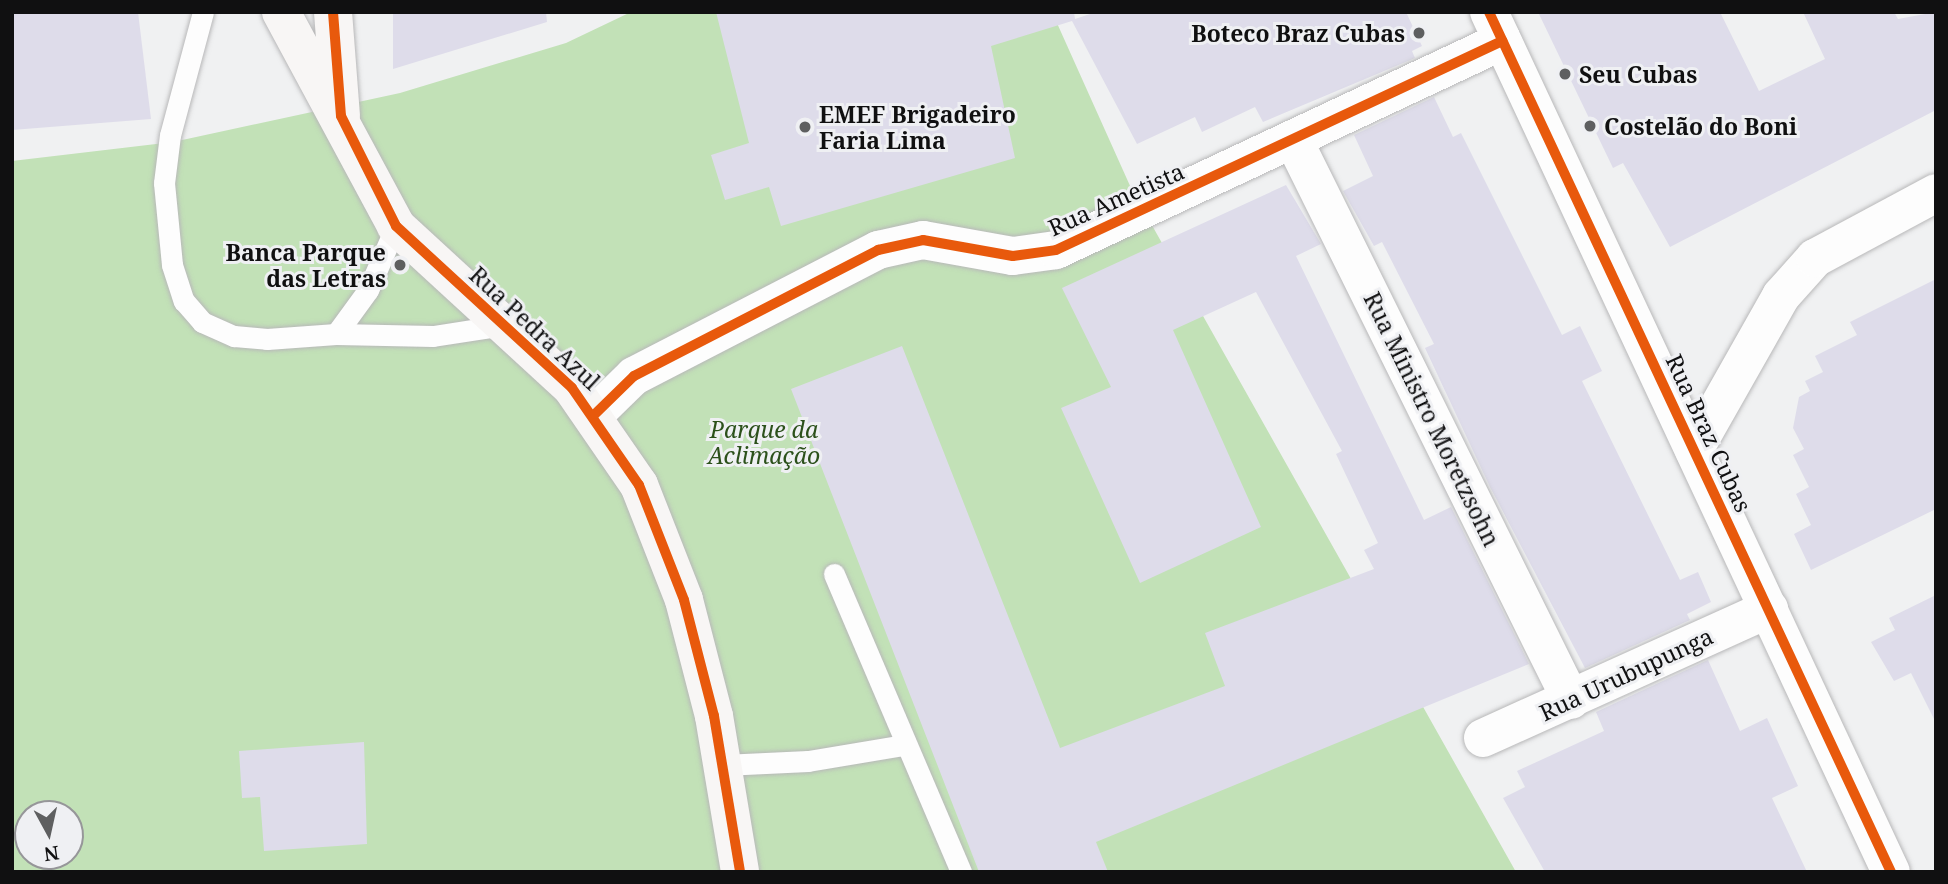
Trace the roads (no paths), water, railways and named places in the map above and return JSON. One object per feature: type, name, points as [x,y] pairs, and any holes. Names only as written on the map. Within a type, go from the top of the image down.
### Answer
[{"type":"street","points":[[281,12],[310,74],[341,116]]},
{"type":"street","points":[[333,12],[341,116]]},
{"type":"street","name":"Rua Ametista","points":[[595,414],[634,376],[878,250],[923,240],[1013,256],[1046,253],[1293,139],[1496,26]]},
{"type":"street","name":"Rua Braz Cubas","points":[[1496,26],[1891,872]]},
{"type":"street","name":"Rua Pedra Azul","points":[[341,116],[396,226],[595,414],[665,539],[723,765],[740,872]]},
{"type":"street","name":"Rua Ministro Moretzsohn","points":[[1293,139],[1571,700]]},
{"type":"street","points":[[1694,450],[1781,296],[1807,268],[1936,193]]},
{"type":"street","name":"Rua Urubupunga","points":[[1483,738],[1769,609]]},
{"type":"lane","points":[[203,12],[170,135],[164,183],[165,229],[184,301],[202,322],[234,336],[433,336],[503,325]]},
{"type":"lane","points":[[336,334],[368,290],[396,226]]},
{"type":"lane","points":[[834,575],[904,745],[961,872]]},
{"type":"lane","points":[[723,765],[808,761],[904,745]]},
{"type":"place","name":"Boteco Braz Cubas","points":[[1419,33]]},
{"type":"place","name":"Seu Cubas","points":[[1565,74]]},
{"type":"place","name":"Costelão do Boni","points":[[1590,126]]},
{"type":"place","name":"EMEF Brigadeiro Faria Lima","points":[[805,127]]},
{"type":"place","name":"Banca Parque das Letras","points":[[400,265]]},
{"type":"park label","name":"Parque da Aclimação","points":[[764,442]]}]
